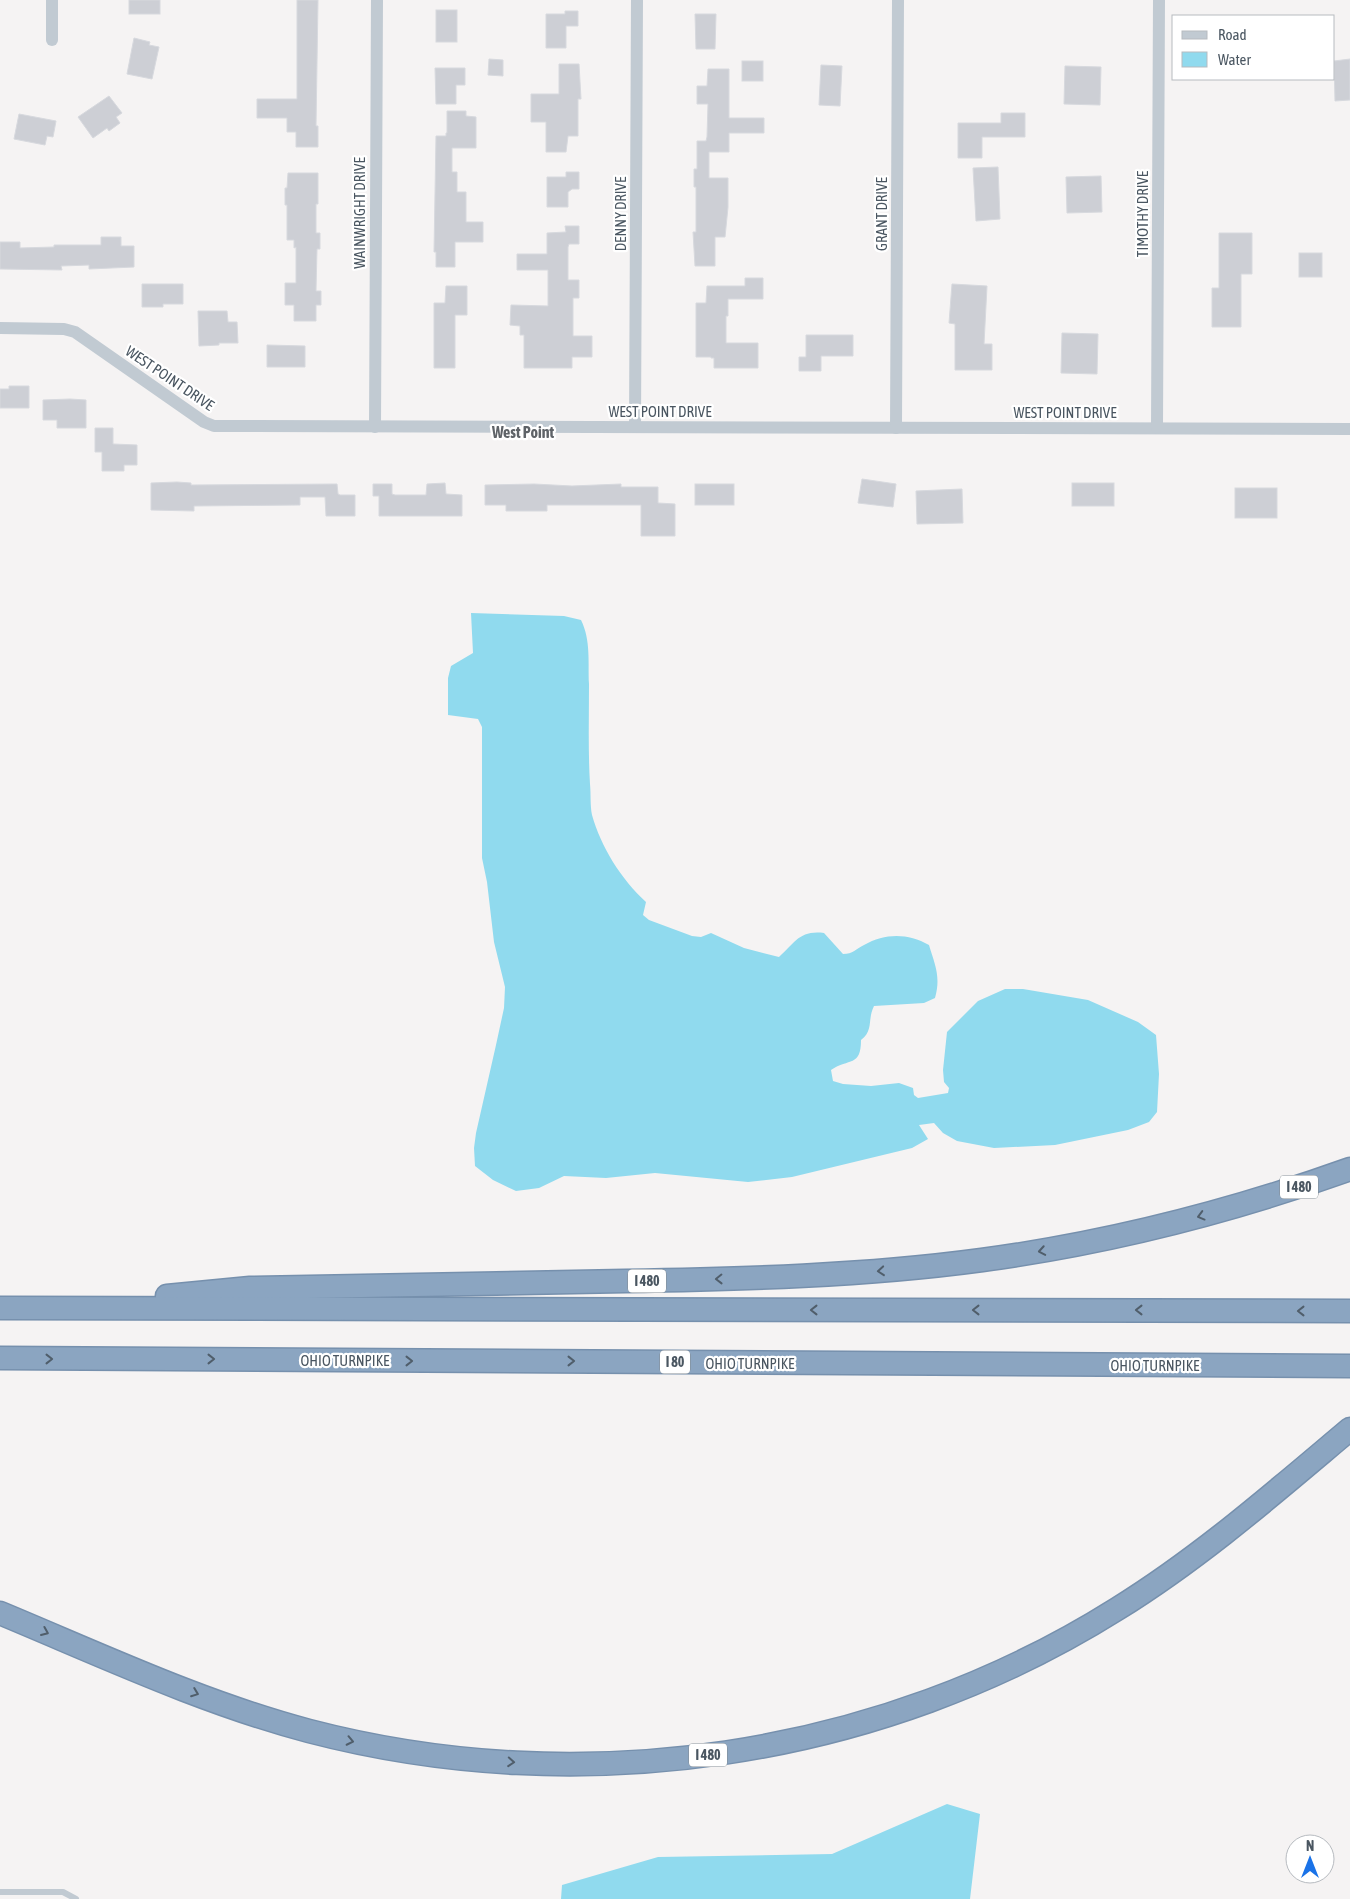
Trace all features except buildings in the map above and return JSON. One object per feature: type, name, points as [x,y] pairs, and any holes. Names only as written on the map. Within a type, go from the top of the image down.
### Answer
[{"type":"highway","name":"I 480","points":[[41,1308],[250,1288],[766,1278],[898,1270],[1011,1256],[1138,1232],[1231,1208],[1350,1169]]},
{"type":"highway","points":[[0,1308],[1350,1311]]},
{"type":"highway","name":"OHIO TURNPIKE","points":[[0,1358],[1350,1366]]},
{"type":"highway","name":"I 480","points":[[0,1612],[128,1667],[227,1706],[307,1731],[362,1743],[474,1760],[559,1764],[640,1763],[724,1754],[808,1738],[888,1715],[968,1687],[1044,1652],[1117,1609],[1189,1561],[1350,1428]]},
{"type":"street","points":[[52,0],[52,40]]},
{"type":"street","name":"WAINWRIGHT DRIVE","points":[[374,427],[377,0]]},
{"type":"street","name":"DENNY DRIVE","points":[[635,427],[638,0]]},
{"type":"street","name":"GRANT DRIVE","points":[[896,428],[898,0]]},
{"type":"street","name":"TIMOTHY DRIVE","points":[[1157,428],[1159,0]]},
{"type":"street","name":"WEST POINT DRIVE","points":[[0,328],[64,329],[75,332],[204,422],[214,426],[1350,428]]},
{"type":"lane","points":[[0,1892],[63,1892],[76,1899]]},
{"type":"water","points":[[471,613],[564,616],[581,620],[586,635],[588,652],[589,759],[592,815],[606,851],[620,873],[646,902],[643,915],[649,920],[692,936],[701,937],[711,933],[744,948],[779,957],[798,939],[816,933],[824,933],[843,954],[852,952],[880,938],[896,936],[913,938],[929,945],[937,977],[935,998],[924,1003],[874,1006],[868,1032],[861,1040],[859,1054],[853,1061],[831,1070],[833,1081],[843,1084],[871,1086],[899,1083],[913,1088],[914,1095],[918,1098],[948,1093],[949,1088],[944,1082],[943,1070],[947,1032],[978,1001],[1005,989],[1023,989],[1088,1000],[1138,1022],[1156,1035],[1159,1074],[1157,1112],[1149,1122],[1128,1130],[1055,1145],[994,1148],[957,1141],[943,1133],[934,1123],[919,1125],[928,1139],[912,1148],[792,1177],[748,1182],[655,1173],[606,1178],[564,1176],[539,1188],[516,1191],[493,1180],[475,1166],[474,1148],[504,1008],[505,987],[494,942],[487,882],[482,858],[482,727],[478,719],[448,715],[448,678],[451,666],[473,653]]},
{"type":"water","points":[[947,1804],[980,1814],[970,1899],[561,1899],[562,1885],[658,1857],[832,1854]]},
{"type":"district","name":"West Point","points":[[523,432]]}]
